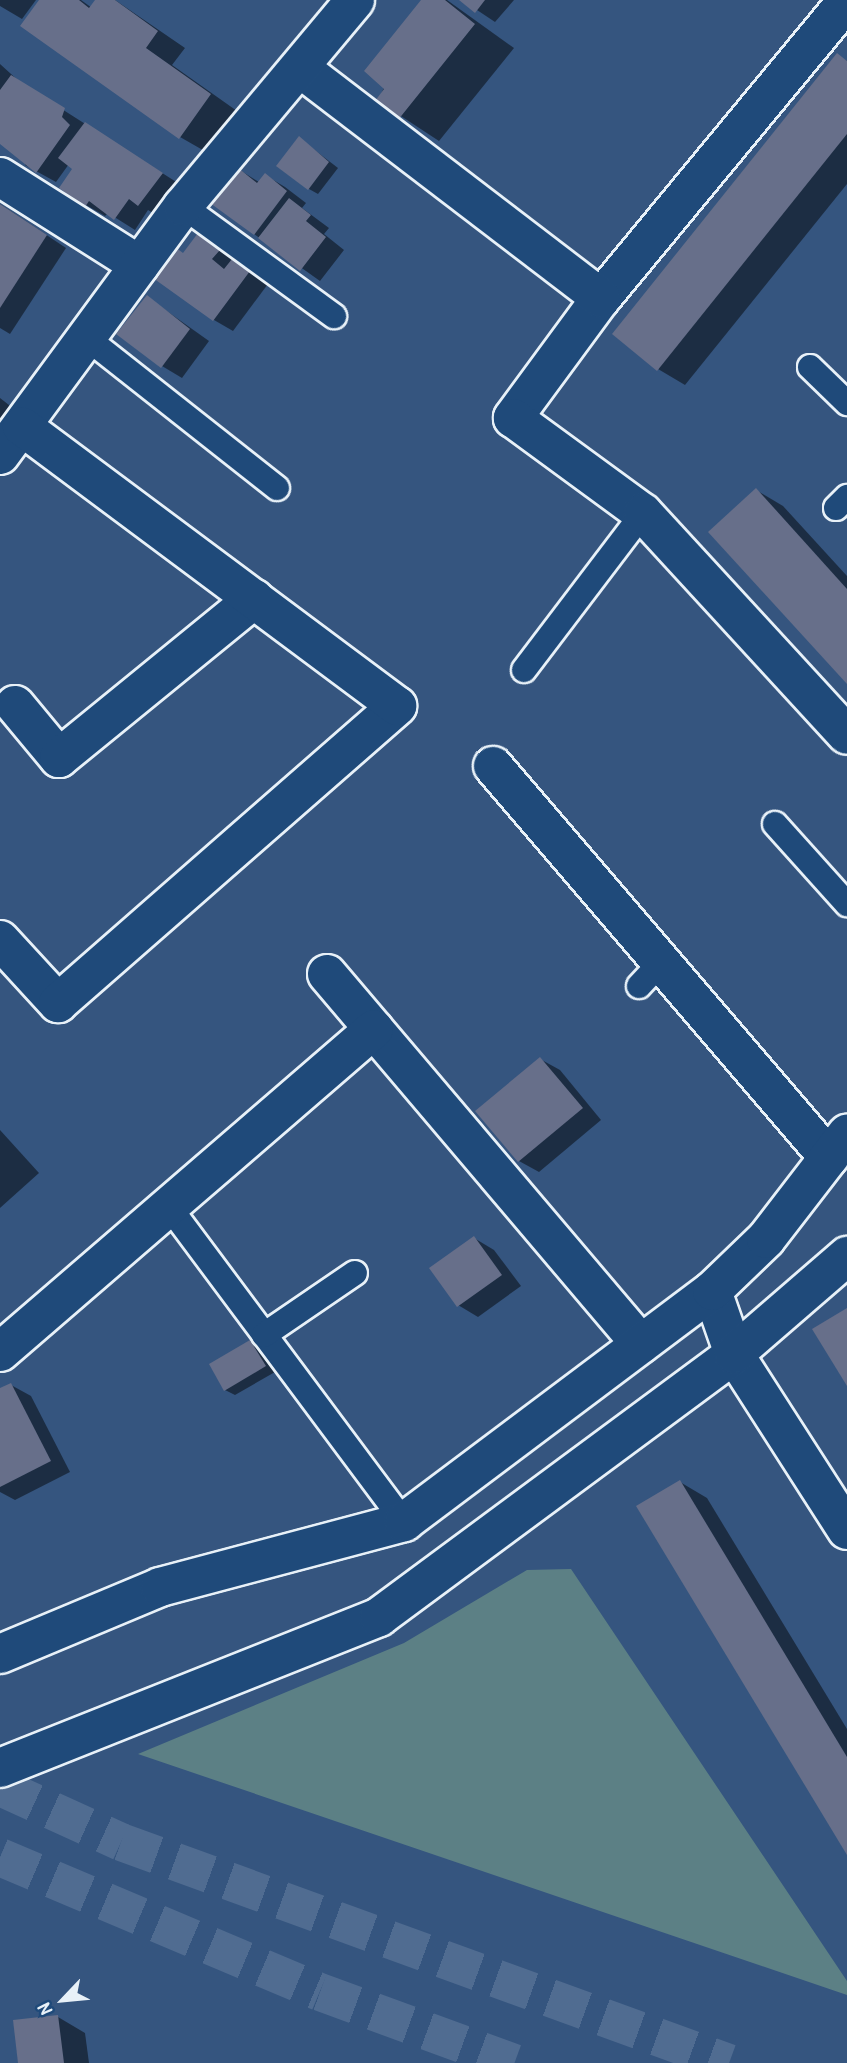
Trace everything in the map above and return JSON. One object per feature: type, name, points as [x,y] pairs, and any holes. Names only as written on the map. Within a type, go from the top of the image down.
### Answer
[{"type":"street","points":[[0,940],[58,1003],[397,706],[254,599],[11,440],[183,206],[355,0]]},
{"type":"street","points":[[847,1],[601,298],[513,418],[643,513],[847,735]]},
{"type":"street","points":[[300,68],[601,298]]},
{"type":"street","points":[[0,177],[139,265]]},
{"type":"street","points":[[15,705],[59,758],[254,599]]},
{"type":"street","points":[[0,1654],[160,1587],[404,1521],[712,1291],[766,1239],[838,1146],[650,974],[493,766]]},
{"type":"street","points":[[327,974],[640,1344]]},
{"type":"street","points":[[0,1352],[167,1204],[374,1029]]},
{"type":"street","points":[[0,1768],[379,1617],[734,1354],[847,1256]]},
{"type":"street","points":[[712,1291],[734,1354],[847,1530]]},
{"type":"lane","points":[[183,206],[334,316]]},
{"type":"lane","points":[[88,338],[277,488]]},
{"type":"lane","points":[[810,367],[847,403]]},
{"type":"lane","points":[[524,670],[643,513]]},
{"type":"lane","points":[[775,824],[847,904]]},
{"type":"lane","points":[[167,1204],[404,1521]]},
{"type":"lane","points":[[264,1335],[355,1273]]},
{"type":"green space","points":[[571,1569],[847,1981],[847,1995],[138,1754],[404,1643],[527,1570]]},
{"type":"building","points":[[39,0],[79,0],[89,8],[95,0],[115,0],[158,31],[146,48],[211,94],[179,139],[20,26]]},
{"type":"building","points":[[421,0],[445,0],[475,24],[398,120],[375,101],[384,89],[364,71]]},
{"type":"building","points":[[459,0],[485,0],[475,13]]},
{"type":"building","points":[[837,53],[847,61],[847,134],[657,371],[612,334]]},
{"type":"building","points":[[11,75],[65,108],[62,117],[70,125],[36,173],[0,144],[0,90]]},
{"type":"building","points":[[85,122],[163,173],[138,206],[129,199],[114,220],[89,201],[85,207],[59,188],[72,169],[58,158]]},
{"type":"building","points":[[299,136],[329,162],[308,190],[276,166]]},
{"type":"building","points":[[237,167],[257,183],[265,173],[287,191],[254,235],[210,203]]},
{"type":"building","points":[[289,198],[311,215],[306,221],[326,237],[300,271],[258,238]]},
{"type":"building","points":[[0,204],[47,235],[0,308]]},
{"type":"building","points":[[198,233],[220,250],[212,259],[224,269],[232,259],[250,271],[213,321],[153,278],[175,247],[183,253]]},
{"type":"building","points":[[147,295],[190,329],[161,368],[116,334]]},
{"type":"building","points":[[756,488],[847,589],[847,684],[708,532]]},
{"type":"building","points":[[540,1057],[583,1108],[518,1162],[475,1111]]},
{"type":"building","points":[[474,1236],[502,1275],[457,1307],[429,1268]]},
{"type":"building","points":[[847,1308],[847,1386],[812,1329]]},
{"type":"building","points":[[250,1340],[266,1366],[224,1391],[209,1364]]},
{"type":"building","points":[[11,1383],[51,1461],[0,1487],[0,1388]]},
{"type":"building","points":[[680,1480],[847,1757],[847,1855],[636,1506]]},
{"type":"building","points":[[58,2015],[64,2063],[18,2063],[13,2020]]},
{"type":"tunnel","points":[[0,1787],[121,1842],[729,2063]]},
{"type":"tunnel","points":[[0,1857],[320,1992],[514,2063]]}]
